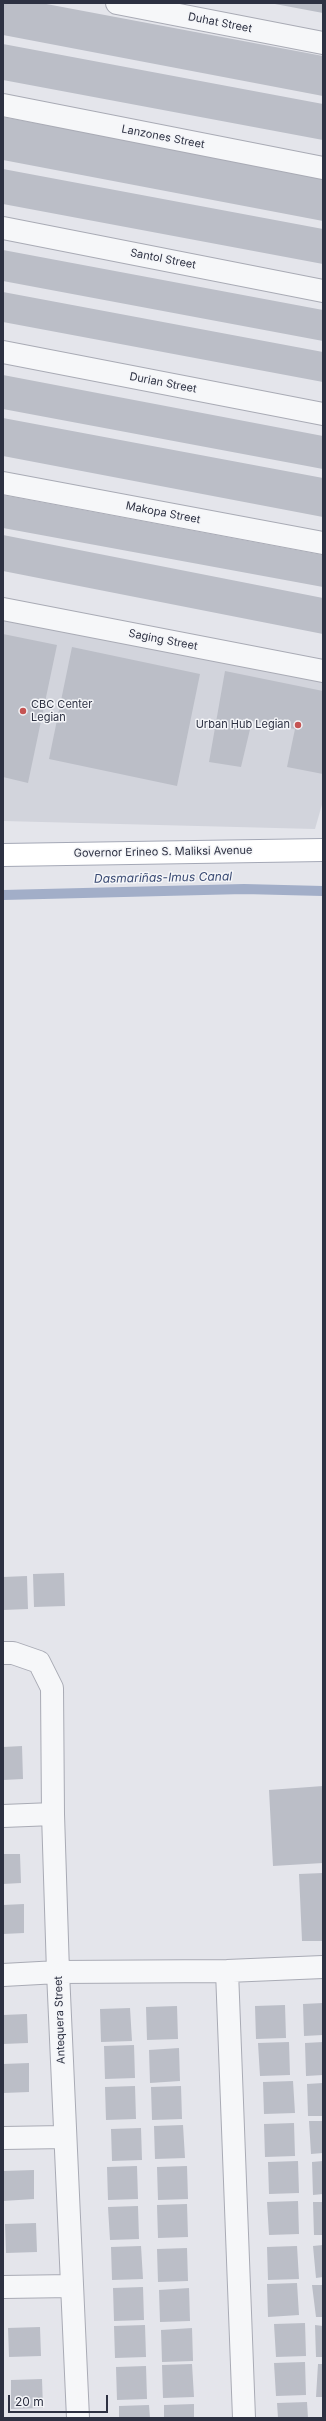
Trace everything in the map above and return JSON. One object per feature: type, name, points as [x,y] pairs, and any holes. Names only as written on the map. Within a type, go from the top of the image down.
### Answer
[{"type":"main road","name":"Governor Erineo S. Maliksi Avenue","points":[[3,855],[323,850]]},
{"type":"street","name":"Duhat Street","points":[[117,3],[323,43]]},
{"type":"street","name":"Lanzones Street","points":[[3,105],[323,168]]},
{"type":"street","name":"Santol Street","points":[[3,228],[323,291]]},
{"type":"street","name":"Durian Street","points":[[3,352],[323,414]]},
{"type":"street","name":"Makopa Street","points":[[3,483],[323,543]]},
{"type":"street","name":"Saging Street","points":[[3,609],[323,671]]},
{"type":"street","name":"Antequera Street","points":[[3,1654],[14,1653],[39,1662],[52,1688],[52,1814],[78,2418]]},
{"type":"street","points":[[3,1816],[52,1814]]},
{"type":"street","points":[[3,1975],[58,1972],[227,1972],[323,1967]]},
{"type":"street","points":[[227,1972],[244,2418]]},
{"type":"street","points":[[3,2138],[65,2138]]},
{"type":"street","points":[[3,2287],[72,2286]]},
{"type":"shaded area","points":[[3,619],[323,682],[323,801],[315,829],[3,821]]},
{"type":"building","points":[[3,3],[41,3],[323,56],[323,96],[3,35]]},
{"type":"building","points":[[323,3],[323,13],[275,4]]},
{"type":"building","points":[[3,44],[323,104],[323,140],[3,80]]},
{"type":"building","points":[[3,117],[323,177],[323,221],[3,160]]},
{"type":"building","points":[[3,169],[323,229],[323,264],[3,204]]},
{"type":"building","points":[[3,250],[323,310],[323,341],[3,281]]},
{"type":"building","points":[[3,292],[323,352],[323,382],[3,322]]},
{"type":"building","points":[[3,375],[323,436],[323,469],[3,409]]},
{"type":"building","points":[[3,418],[323,478],[323,517],[3,456]]},
{"type":"building","points":[[3,495],[323,555],[323,587],[3,528]]},
{"type":"building","points":[[3,535],[323,598],[323,634],[3,571]]},
{"type":"building","name":"CBC Center Legian","points":[[3,634],[57,645],[28,783],[3,777]]},
{"type":"building","points":[[72,647],[200,674],[177,786],[49,759]]},
{"type":"building","name":"Urban Hub Legian","points":[[225,671],[323,691],[323,774],[287,767],[295,729],[252,721],[241,767],[209,762]]},
{"type":"building","points":[[64,1573],[65,1606],[34,1607],[33,1574]]},
{"type":"building","points":[[27,1576],[28,1609],[3,1610],[3,1577]]},
{"type":"building","points":[[22,1746],[23,1779],[3,1780],[3,1747]]},
{"type":"building","points":[[323,1786],[323,1863],[273,1866],[269,1790]]},
{"type":"building","points":[[3,1854],[20,1854],[21,1883],[3,1884]]},
{"type":"building","points":[[323,1873],[323,1941],[302,1941],[299,1874]]},
{"type":"building","points":[[24,1904],[24,1933],[3,1934],[3,1905]]},
{"type":"building","points":[[323,2003],[323,2035],[304,2036],[303,2004]]},
{"type":"building","points":[[285,2005],[286,2038],[256,2039],[255,2006]]},
{"type":"building","points":[[177,2006],[178,2039],[147,2040],[146,2007]]},
{"type":"building","points":[[130,2008],[132,2041],[101,2042],[100,2009]]},
{"type":"building","points":[[27,2014],[28,2043],[3,2044],[3,2015]]},
{"type":"building","points":[[289,2042],[290,2075],[260,2076],[258,2043]]},
{"type":"building","points":[[323,2042],[323,2075],[306,2076],[305,2043]]},
{"type":"building","points":[[134,2045],[135,2078],[105,2079],[104,2046]]},
{"type":"building","points":[[179,2048],[180,2081],[150,2083],[149,2050]]},
{"type":"building","points":[[29,2063],[29,2092],[3,2093],[3,2064]]},
{"type":"building","points":[[293,2081],[295,2113],[264,2114],[263,2082]]},
{"type":"building","points":[[323,2083],[323,2116],[308,2116],[307,2084]]},
{"type":"building","points":[[135,2086],[136,2119],[106,2120],[105,2087]]},
{"type":"building","points":[[181,2086],[182,2119],[152,2120],[151,2087]]},
{"type":"building","points":[[309,2121],[323,2121],[323,2153],[311,2154]]},
{"type":"building","points":[[294,2123],[295,2156],[265,2157],[264,2124]]},
{"type":"building","points":[[183,2125],[185,2158],[155,2159],[154,2126]]},
{"type":"building","points":[[141,2128],[142,2160],[112,2161],[111,2129]]},
{"type":"building","points":[[298,2161],[299,2193],[269,2194],[268,2162]]},
{"type":"building","points":[[323,2161],[323,2194],[313,2195],[312,2162]]},
{"type":"building","points":[[137,2166],[138,2199],[108,2200],[107,2167]]},
{"type":"building","points":[[187,2166],[188,2199],[158,2200],[157,2167]]},
{"type":"building","points":[[34,2170],[34,2199],[3,2201],[3,2171]]},
{"type":"building","points":[[298,2201],[299,2234],[269,2235],[267,2202]]},
{"type":"building","points":[[313,2202],[323,2202],[323,2235],[314,2235]]},
{"type":"building","points":[[187,2204],[188,2237],[158,2238],[157,2205]]},
{"type":"building","points":[[138,2206],[139,2239],[110,2240],[108,2207]]},
{"type":"building","points":[[36,2223],[37,2252],[6,2253],[5,2224]]},
{"type":"building","points":[[323,2245],[323,2277],[316,2278],[313,2246]]},
{"type":"building","points":[[141,2246],[143,2279],[112,2280],[111,2247]]},
{"type":"building","points":[[297,2246],[299,2279],[268,2280],[267,2247]]},
{"type":"building","points":[[187,2248],[188,2281],[158,2282],[157,2249]]},
{"type":"building","points":[[297,2283],[299,2315],[268,2317],[267,2284]]},
{"type":"building","points":[[312,2285],[323,2285],[323,2317],[316,2317]]},
{"type":"building","points":[[143,2287],[144,2320],[114,2321],[113,2288]]},
{"type":"building","points":[[189,2288],[190,2321],[160,2322],[159,2290]]},
{"type":"building","points":[[305,2323],[306,2356],[276,2357],[274,2324]]},
{"type":"building","points":[[145,2325],[146,2357],[115,2358],[114,2326]]},
{"type":"building","points":[[315,2325],[323,2326],[323,2357],[316,2357]]},
{"type":"building","points":[[40,2327],[41,2356],[9,2357],[8,2328]]},
{"type":"building","points":[[192,2328],[193,2361],[162,2362],[161,2330]]},
{"type":"building","points":[[305,2362],[306,2395],[276,2396],[274,2363]]},
{"type":"building","points":[[192,2364],[194,2397],[163,2398],[162,2365]]},
{"type":"building","points":[[318,2364],[323,2364],[323,2397],[316,2397]]},
{"type":"building","points":[[146,2366],[147,2399],[117,2400],[116,2367]]},
{"type":"building","points":[[42,2379],[43,2408],[11,2409],[11,2380]]},
{"type":"building","points":[[307,2402],[308,2418],[278,2418],[277,2403]]},
{"type":"building","points":[[194,2404],[194,2418],[164,2418],[164,2405]]},
{"type":"building","points":[[149,2405],[150,2418],[119,2418],[119,2406]]},
{"type":"waterway","name":"Dasmariñas-Imus Canal","points":[[3,895],[244,889],[323,891]]},
{"type":"place","name":"CBC Center Legian","points":[[23,711]]},
{"type":"place","name":"Urban Hub Legian","points":[[298,725]]}]
